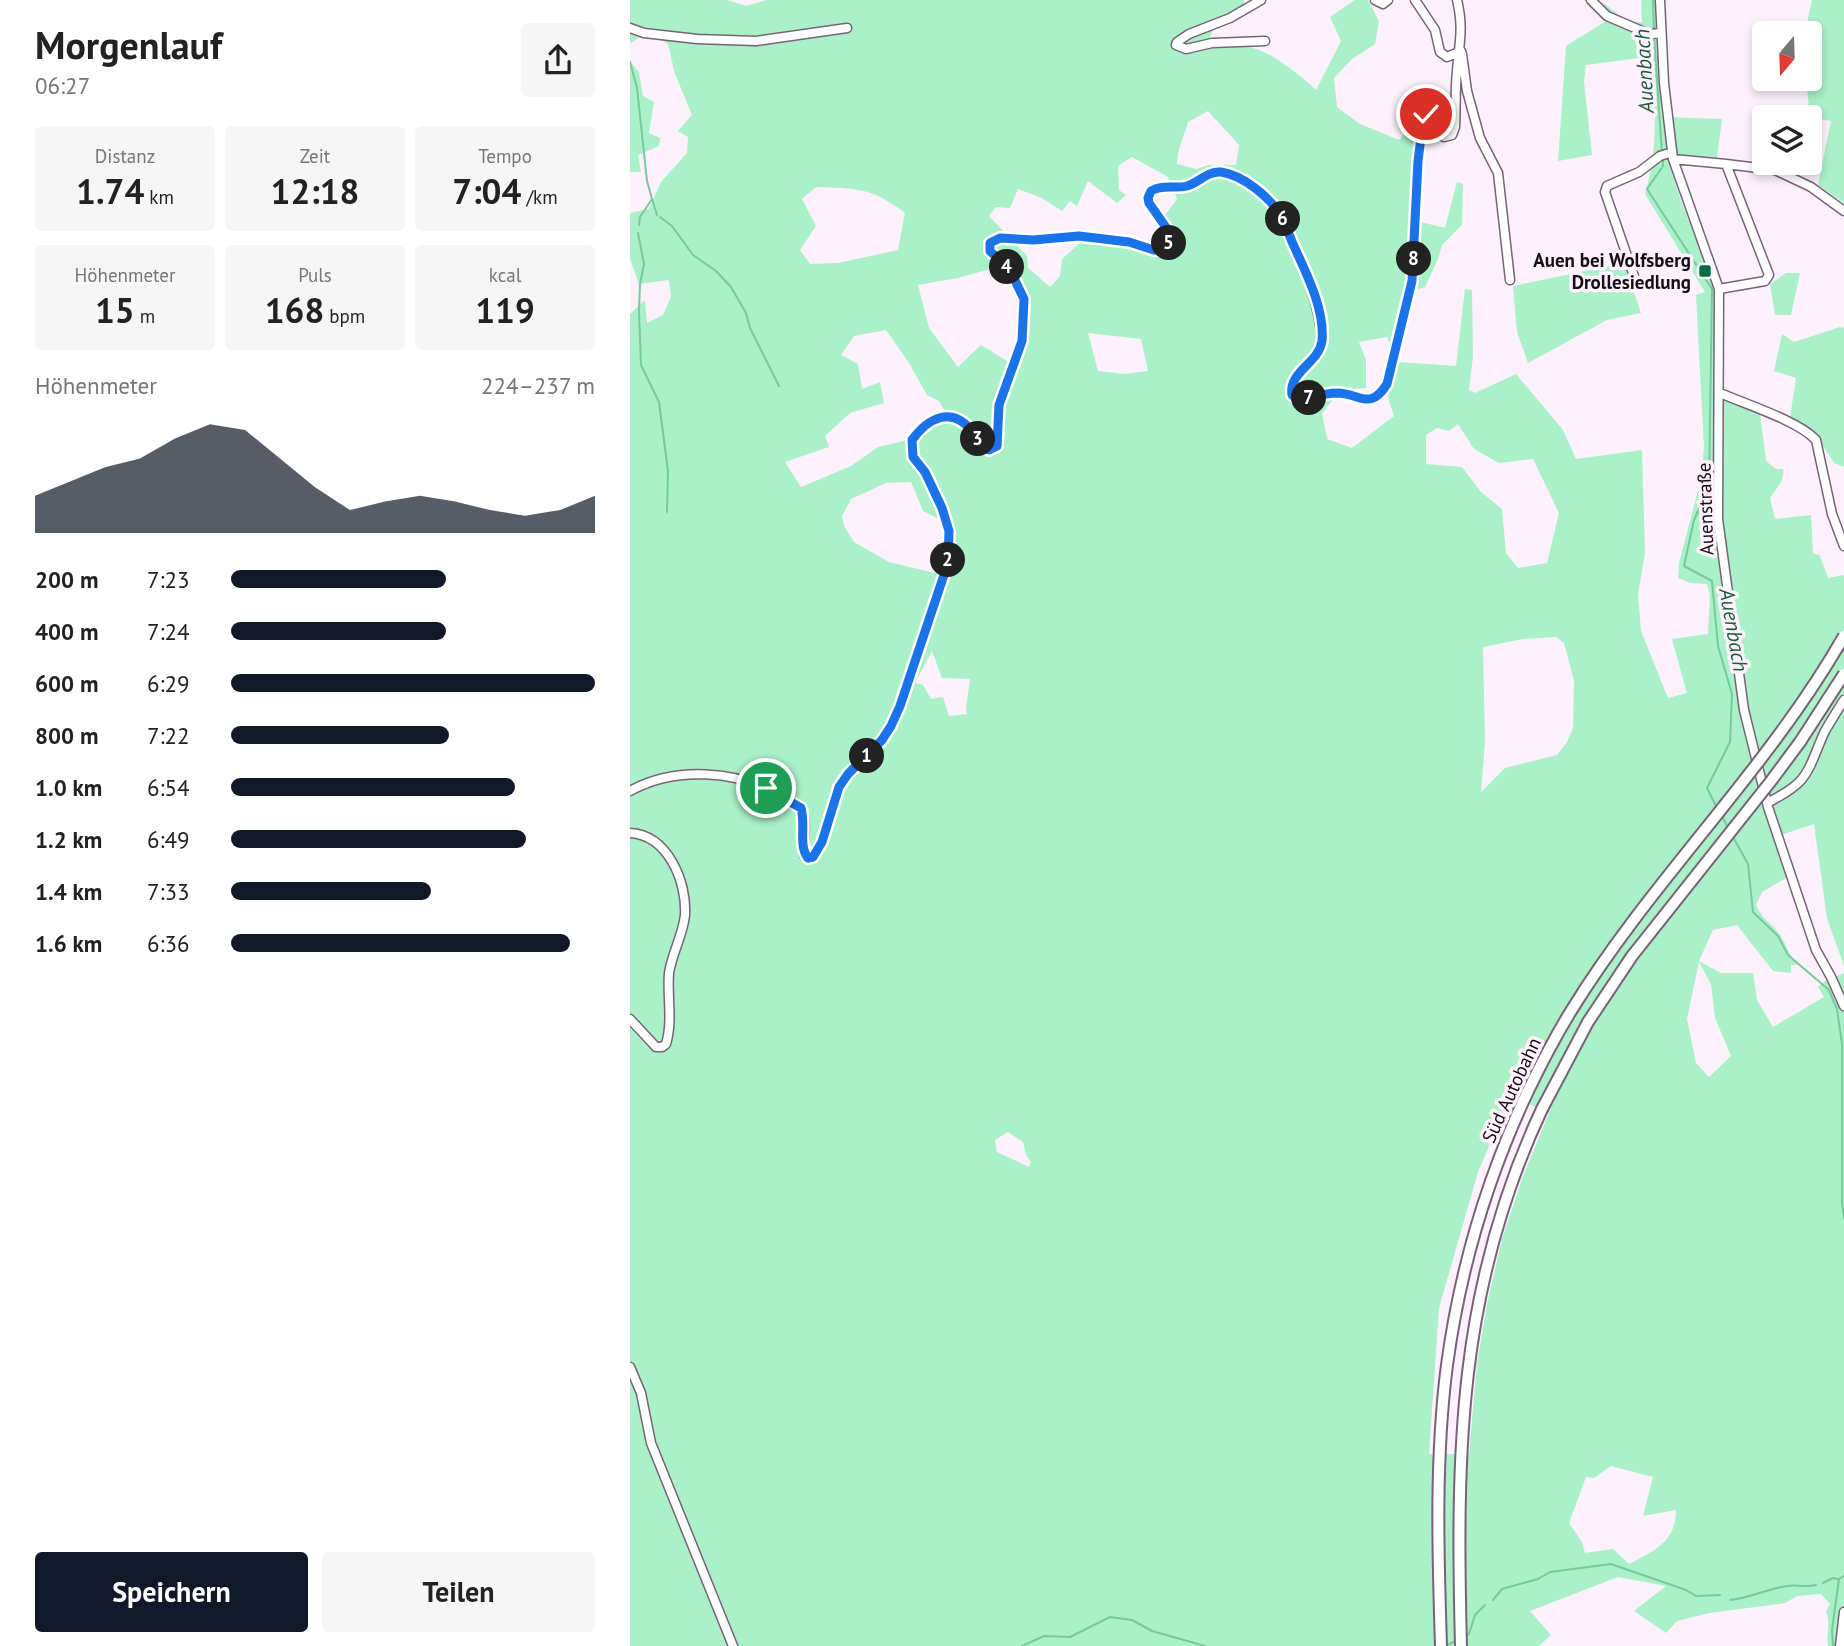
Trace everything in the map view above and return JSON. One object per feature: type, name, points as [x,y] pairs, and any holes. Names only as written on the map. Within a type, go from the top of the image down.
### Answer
[{"type":"highway","name":"Süd Autobahn","points":[[1440,1646],[1440,1454],[1447,1366],[1465,1268],[1478,1217],[1495,1168],[1528,1091],[1572,1009],[1620,940],[1762,760],[1815,684],[1844,636]]},
{"type":"highway","name":"Süd Autobahn","points":[[1461,1646],[1458,1518],[1467,1367],[1485,1269],[1512,1177],[1542,1109],[1588,1022],[1632,956],[1800,742],[1844,674]]},
{"type":"street","points":[[1261,0],[1224,21],[1188,34],[1178,40],[1176,45],[1186,49],[1212,43],[1265,41]]},
{"type":"street","points":[[1376,0],[1383,4],[1388,0]]},
{"type":"street","points":[[1415,0],[1435,30],[1440,51],[1447,57],[1461,51]]},
{"type":"street","points":[[1457,0],[1467,91],[1480,138],[1498,173],[1510,281]]},
{"type":"street","points":[[1591,0],[1607,16],[1656,34]]},
{"type":"street","name":"Auenstraße","points":[[1660,0],[1656,34],[1667,123],[1668,155],[1719,289],[1717,519],[1744,710],[1767,803],[1816,950],[1844,1006]]},
{"type":"street","points":[[630,28],[644,33],[697,39],[756,41],[847,28]]},
{"type":"street","points":[[630,791],[669,776],[711,774],[749,782],[775,792],[801,808],[804,817],[803,852],[808,858],[813,857],[822,842],[839,787],[848,774],[882,740],[891,726],[948,563],[949,531],[942,508],[925,472],[913,457],[912,440],[932,420],[946,415],[961,420],[984,447],[989,450],[997,446],[999,405],[1022,341],[1024,299],[1010,270],[990,251],[990,243],[1000,238],[1033,240],[1079,236],[1129,242],[1154,250],[1163,249],[1171,240],[1170,233],[1149,203],[1151,191],[1161,187],[1185,187],[1209,173],[1220,172],[1236,177],[1256,190],[1280,214],[1315,294],[1322,343],[1293,382],[1291,390],[1294,398],[1300,401],[1318,394],[1338,393],[1363,400],[1380,395],[1387,384],[1412,281],[1418,161],[1423,122],[1426,114],[1434,113],[1442,135],[1447,137],[1454,131],[1457,69],[1461,51]]},
{"type":"street","points":[[1635,279],[1605,192],[1607,186],[1668,155],[1775,170],[1811,187],[1844,211]]},
{"type":"street","points":[[1719,289],[1765,281],[1769,275],[1726,164]]},
{"type":"street","points":[[1720,393],[1810,432],[1816,440],[1829,504],[1844,546]]},
{"type":"street","points":[[1767,803],[1791,790],[1805,777],[1816,758],[1825,732],[1844,700]]},
{"type":"street","points":[[630,833],[653,840],[672,861],[683,890],[685,915],[669,973],[666,1044],[656,1047],[630,1019]]},
{"type":"street","points":[[630,1367],[641,1393],[651,1443],[733,1646]]},
{"type":"street","points":[[1840,1646],[1844,1612]]},
{"type":"green space","points":[[630,0],[727,0],[746,6],[767,0],[1244,0],[1246,14],[1213,30],[1206,47],[1238,45],[1263,52],[1288,66],[1316,90],[1341,41],[1330,17],[1355,0],[1368,0],[1379,21],[1375,44],[1352,59],[1334,78],[1337,107],[1360,124],[1399,140],[1415,122],[1419,128],[1415,163],[1421,222],[1445,228],[1457,182],[1463,184],[1462,225],[1442,245],[1425,287],[1412,291],[1395,358],[1387,337],[1359,342],[1366,360],[1366,388],[1353,389],[1354,403],[1336,396],[1322,413],[1327,439],[1352,448],[1394,416],[1388,398],[1397,362],[1456,366],[1465,289],[1472,290],[1473,356],[1469,390],[1475,393],[1516,374],[1563,430],[1576,459],[1642,450],[1645,553],[1638,594],[1641,631],[1668,698],[1687,693],[1672,639],[1708,634],[1710,595],[1707,584],[1690,583],[1678,578],[1679,563],[1701,479],[1704,448],[1696,295],[1705,292],[1645,194],[1654,137],[1653,77],[1648,38],[1639,58],[1586,65],[1584,82],[1592,155],[1558,161],[1566,46],[1606,21],[1584,0],[1601,2],[1629,20],[1642,22],[1641,0],[1655,0],[1662,117],[1722,119],[1716,166],[1670,166],[1715,289],[1716,398],[1760,413],[1766,461],[1776,469],[1783,469],[1781,481],[1770,498],[1775,519],[1811,515],[1813,553],[1820,556],[1828,578],[1844,575],[1844,966],[1827,918],[1814,824],[1775,837],[1788,877],[1762,892],[1756,905],[1780,935],[1798,965],[1791,965],[1791,973],[1773,971],[1737,925],[1713,930],[1699,961],[1721,973],[1753,973],[1757,1000],[1773,1027],[1824,997],[1818,987],[1844,973],[1844,1646],[1828,1646],[1826,1612],[1830,1604],[1821,1594],[1797,1596],[1785,1603],[1710,1613],[1677,1621],[1666,1633],[1634,1611],[1666,1586],[1618,1577],[1530,1611],[1551,1635],[1539,1646],[630,1646],[630,314],[645,300],[647,323],[663,315],[671,297],[669,280],[639,284],[630,259],[630,213],[649,209],[661,182],[687,153],[688,137],[678,131],[692,115],[675,74],[668,44],[657,38],[641,36],[630,44]],"holes":[[[1208,111],[1239,145],[1236,165],[1209,165],[1196,169],[1177,164],[1179,148],[1188,122]],[[1132,157],[1168,177],[1177,199],[1163,218],[1171,232],[1173,245],[1164,255],[1125,244],[1082,241],[1062,259],[1060,276],[1050,287],[1028,268],[1027,256],[989,216],[996,207],[1010,208],[1018,189],[1042,198],[1062,211],[1070,201],[1077,206],[1088,181],[1117,203],[1126,195],[1119,190],[1118,166]],[[816,187],[863,191],[883,199],[905,213],[898,250],[838,263],[810,264],[800,250],[816,226],[802,199]],[[997,267],[1023,280],[1031,308],[1026,332],[1027,346],[1020,369],[981,345],[958,367],[929,328],[918,285]],[[886,330],[927,395],[939,401],[951,421],[939,421],[917,438],[878,447],[851,466],[801,487],[785,462],[829,447],[825,436],[850,413],[884,403],[880,382],[862,389],[858,364],[841,355],[854,336]],[[1088,333],[1141,339],[1148,371],[1123,374],[1098,371]],[[1458,424],[1474,449],[1499,463],[1533,459],[1559,513],[1547,563],[1518,568],[1506,553],[1502,509],[1481,492],[1462,467],[1426,464],[1426,435],[1437,428],[1449,431]],[[911,482],[923,511],[952,525],[953,554],[947,576],[889,562],[854,542],[844,526],[842,516],[851,499],[886,483]],[[1556,637],[1564,643],[1574,681],[1573,728],[1567,742],[1557,755],[1505,768],[1481,792],[1485,742],[1483,647],[1523,639]],[[932,651],[942,678],[970,679],[967,714],[949,716],[943,697],[931,699],[923,685],[915,683]],[[1699,962],[1711,984],[1715,1018],[1731,1056],[1709,1077],[1696,1063],[1687,1019]],[[1513,1097],[1549,1113],[1523,1176],[1502,1239],[1477,1364],[1469,1454],[1429,1454],[1439,1308],[1478,1172],[1503,1114]],[[1008,1132],[1023,1142],[1031,1162],[1029,1167],[997,1152],[995,1140]],[[1611,1466],[1653,1477],[1643,1516],[1676,1510],[1668,1538],[1655,1550],[1629,1564],[1613,1549],[1585,1553],[1582,1542],[1569,1523],[1586,1477],[1594,1478]]]},
{"type":"green space","points":[[1812,0],[1844,0],[1844,203],[1818,185],[1831,121],[1822,119],[1822,105],[1809,105],[1807,91],[1822,91],[1822,21],[1808,21]]},
{"type":"green space","points":[[630,61],[639,72],[643,96],[654,102],[649,133],[660,138],[659,146],[638,155],[641,172],[630,172]]},
{"type":"green space","points":[[1624,263],[1641,313],[1607,320],[1528,363],[1517,332],[1513,286]]},
{"type":"green space","points":[[1786,273],[1800,273],[1791,315],[1775,315],[1770,284]]},
{"type":"green space","points":[[1844,328],[1844,467],[1834,463],[1815,434],[1789,424],[1796,378],[1774,371],[1782,334],[1794,342]]},
{"type":"waterway","name":"Auenbach","points":[[1653,0],[1654,31]]},
{"type":"waterway","name":"Auenbach","points":[[1654,36],[1662,153]]},
{"type":"waterway","points":[[630,62],[637,88],[647,181],[652,199],[640,217],[639,225]]},
{"type":"waterway","name":"Auenbach","points":[[1663,158],[1663,166],[1647,189],[1712,289],[1709,487],[1694,520],[1684,566],[1712,581],[1718,646],[1732,694],[1730,742],[1707,788],[1717,808]]},
{"type":"waterway","points":[[652,199],[657,215]]},
{"type":"waterway","points":[[660,217],[672,226],[693,255],[716,271],[731,287],[746,313],[750,328],[779,386]]},
{"type":"waterway","points":[[638,233],[644,264],[639,312],[641,365],[659,402],[668,471],[667,512]]},
{"type":"waterway","name":"Auenbach","points":[[1722,816],[1727,826]]},
{"type":"waterway","name":"Auenbach","points":[[1733,837],[1748,864],[1753,912],[1778,936],[1788,955],[1829,990],[1837,1009],[1842,1044],[1844,1218]]},
{"type":"waterway","points":[[1493,1600],[1502,1589],[1538,1579],[1550,1572],[1611,1564],[1696,1596],[1720,1595]]},
{"type":"waterway","name":"Auenbach","points":[[1833,1646],[1832,1630],[1839,1579],[1844,1576]]},
{"type":"waterway","points":[[1823,1583],[1833,1578],[1838,1579]]},
{"type":"waterway","points":[[1730,1600],[1787,1586],[1816,1585]]},
{"type":"waterway","points":[[1465,1636],[1469,1634],[1475,1615],[1485,1605]]},
{"type":"waterway","points":[[1022,1646],[1044,1636],[1070,1637],[1110,1617],[1132,1620],[1152,1631],[1205,1646]]},
{"type":"waterway","points":[[1446,1646],[1457,1640]]},
{"type":"place","name":"Auen bei Wolfsberg Drollesiedlung","points":[[1705,271]]},
{"type":"route","points":[[766,788],[801,808],[804,817],[803,852],[808,858],[813,857],[822,842],[839,787],[848,774],[882,740],[900,706],[948,563],[949,531],[942,508],[925,472],[913,457],[912,440],[932,420],[946,415],[961,420],[984,447],[994,449],[999,440],[999,405],[1022,341],[1024,299],[1010,270],[990,251],[990,243],[1000,238],[1033,240],[1079,236],[1129,242],[1154,250],[1163,249],[1171,240],[1170,233],[1149,203],[1151,191],[1161,187],[1185,187],[1209,173],[1220,172],[1236,177],[1256,190],[1280,214],[1315,294],[1322,343],[1293,382],[1292,395],[1300,401],[1318,394],[1338,393],[1363,400],[1373,398],[1380,395],[1387,384],[1412,281],[1418,161],[1426,114]]}]
